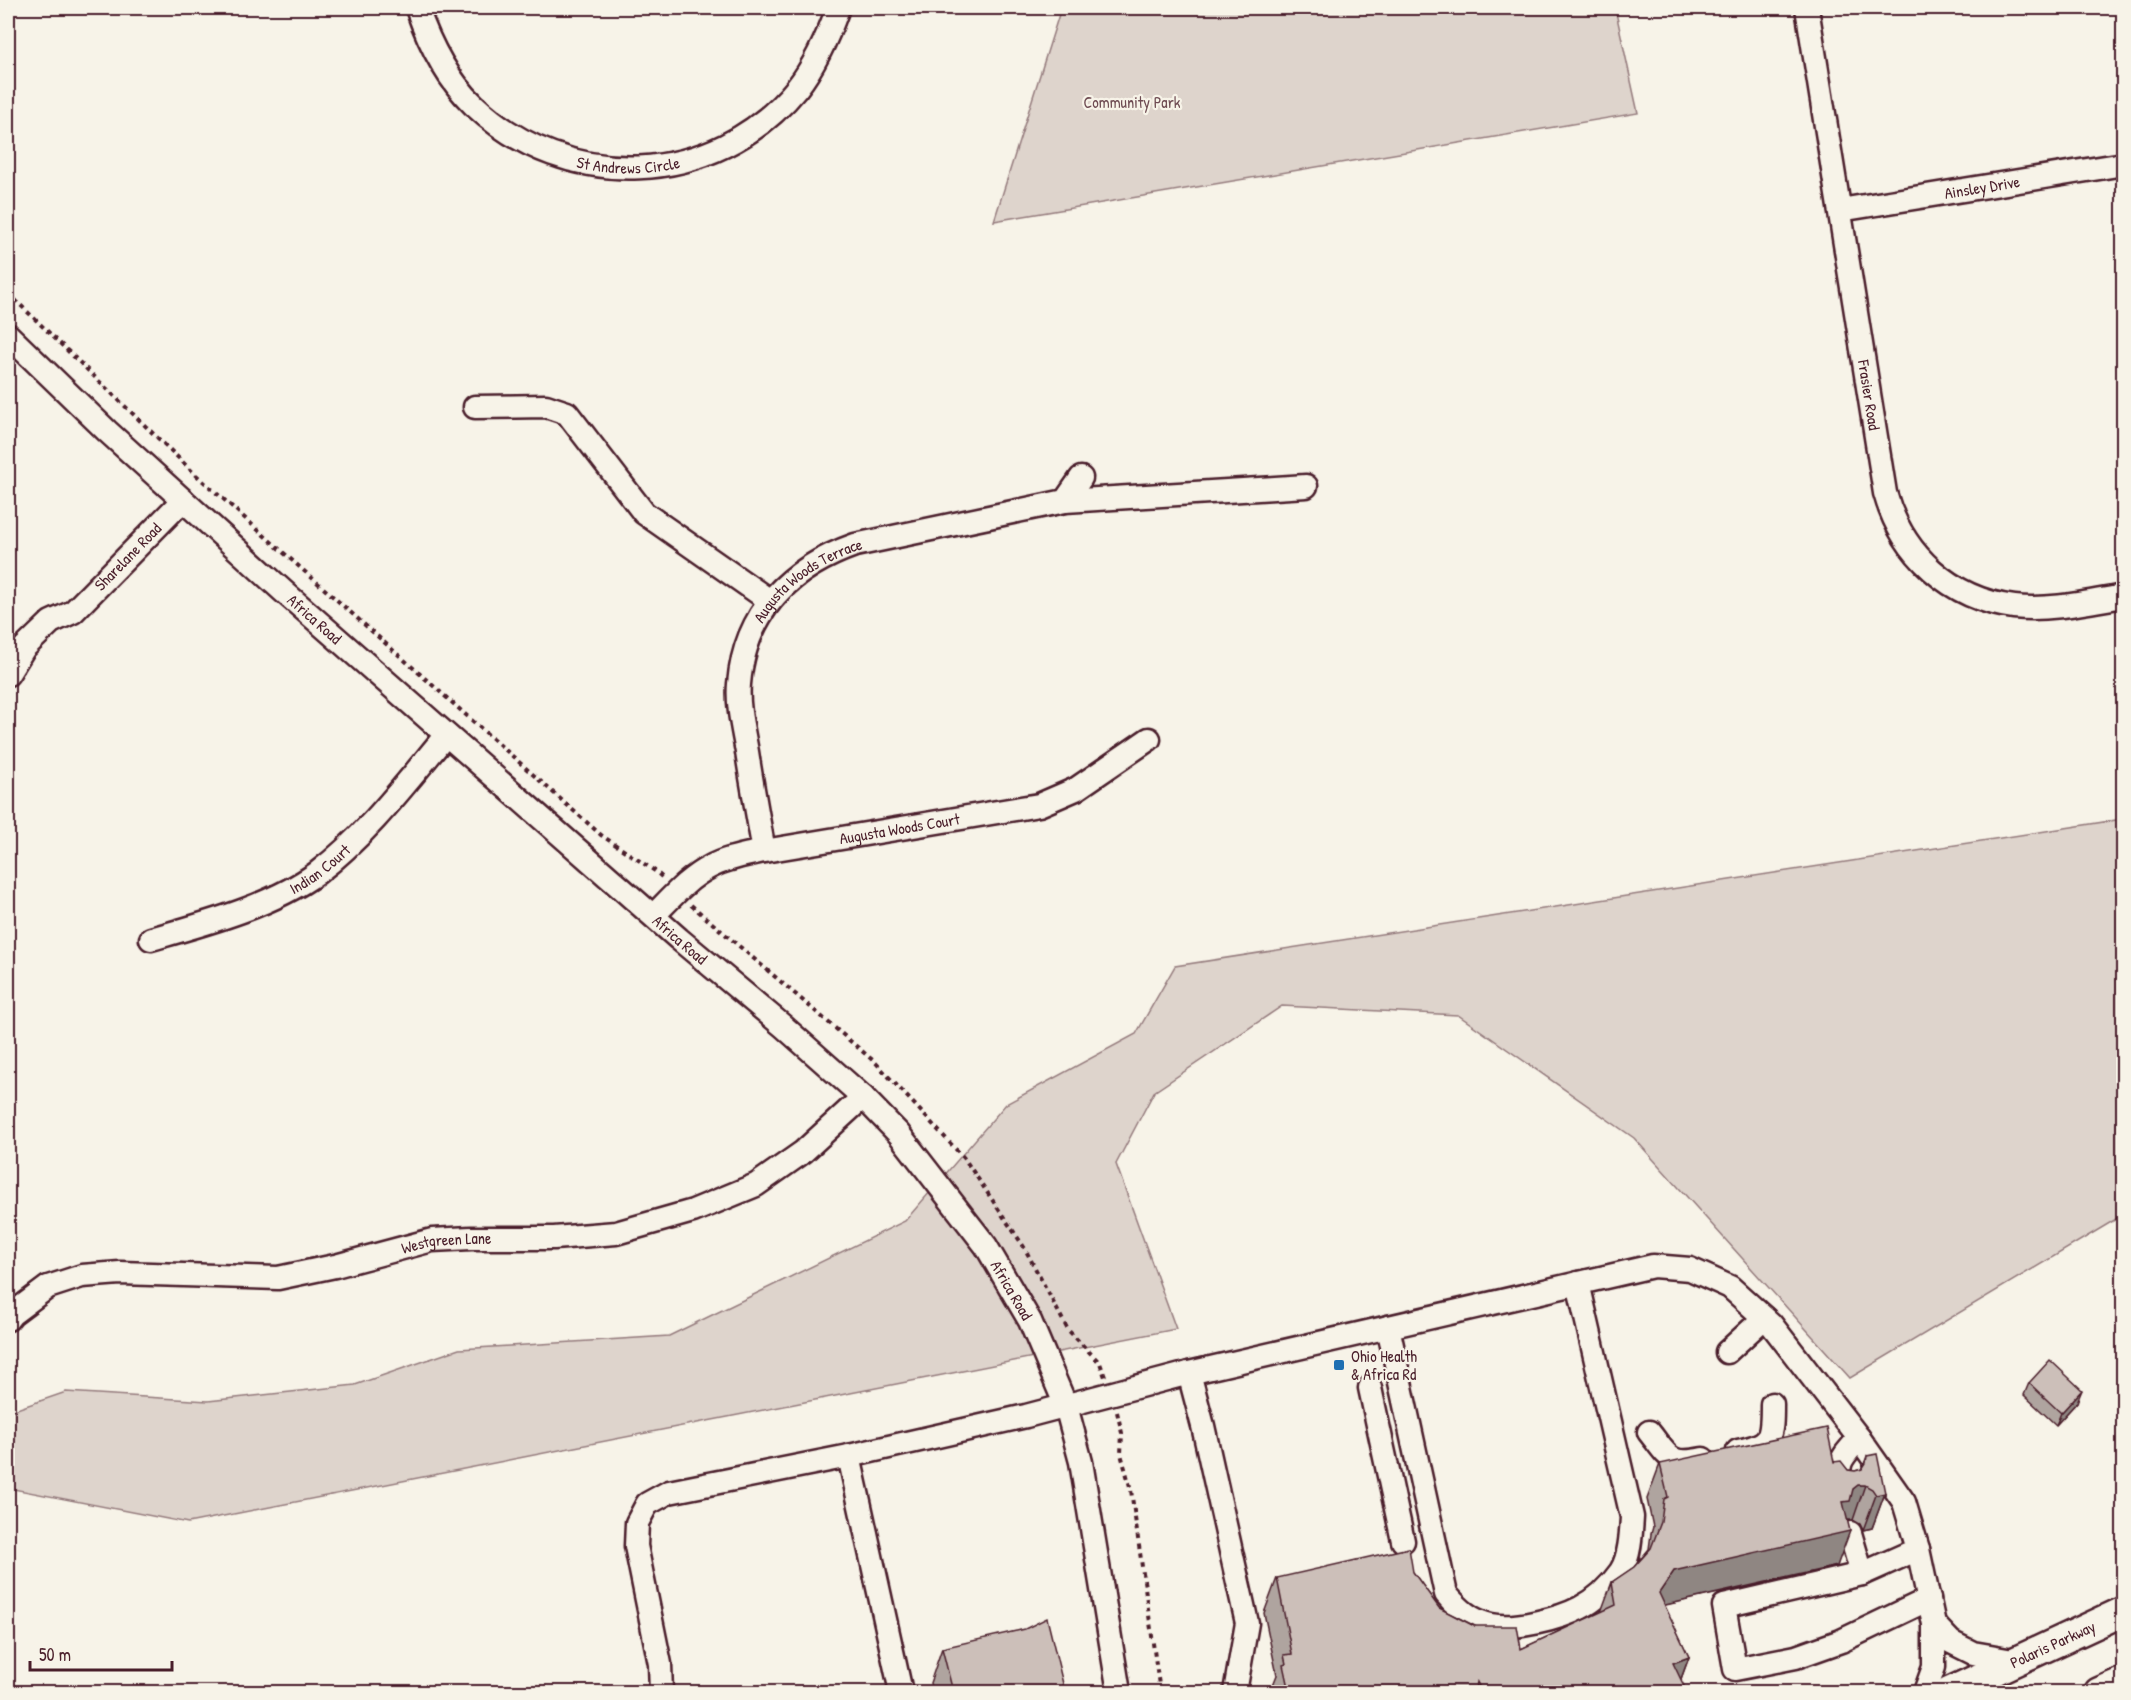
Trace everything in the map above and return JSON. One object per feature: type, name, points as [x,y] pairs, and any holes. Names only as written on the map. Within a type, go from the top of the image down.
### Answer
[{"type":"main road","name":"Polaris Parkway","points":[[1949,1692],[2124,1611]]},
{"type":"main road","points":[[2099,1692],[2124,1682]]},
{"type":"street","name":"St Andrews Circle","points":[[417,8],[442,64],[474,105],[501,128],[555,157],[590,165],[625,168],[643,168],[678,162],[711,152],[746,134],[773,113],[796,88],[827,38],[838,8]]},
{"type":"street","name":"Frasier Road","points":[[1807,8],[1885,493],[1892,516],[1905,540],[1922,561],[1942,579],[1988,601],[2014,607],[2042,608],[2124,596]]},
{"type":"street","name":"Ainsley Drive","points":[[1840,210],[2124,164]]},
{"type":"street","name":"Africa Road","points":[[8,335],[106,431],[446,735],[863,1097],[899,1134],[986,1246],[1030,1321],[1066,1406],[1081,1462],[1119,1692]]},
{"type":"street","points":[[475,407],[546,406],[567,413],[644,513],[770,601]]},
{"type":"street","points":[[1065,501],[1081,478]]},
{"type":"street","name":"Augusta Woods Terrace","points":[[764,851],[740,711],[739,684],[744,655],[754,627],[770,601],[785,584],[806,567],[830,554],[855,545],[1065,501],[1306,486]]},
{"type":"street","name":"Sharelane Road","points":[[8,674],[24,648],[51,622],[73,612],[183,500]]},
{"type":"street","name":"Indian Court","points":[[151,939],[213,921],[258,904],[296,886],[316,873],[353,842],[372,822],[446,735]]},
{"type":"street","name":"Augusta Woods Court","points":[[654,915],[676,892],[696,876],[711,866],[730,859],[764,851],[1039,805],[1076,789],[1149,739]]},
{"type":"street","name":"Westgreen Lane","points":[[8,1319],[48,1287],[82,1276],[120,1273],[278,1278],[335,1266],[432,1240],[554,1238],[616,1233],[693,1211],[756,1185],[803,1152],[863,1097]]},
{"type":"street","points":[[661,1692],[660,1664],[636,1546],[638,1523],[647,1504],[669,1492],[849,1456],[1066,1406],[1189,1373],[1653,1266],[1689,1269],[1730,1287],[1764,1318],[1859,1438],[1904,1502],[1918,1549],[1934,1624],[1934,1667],[1925,1692]]},
{"type":"street","points":[[1388,1327],[1446,1594],[1461,1612],[1489,1625],[1509,1627],[1555,1617],[1582,1608],[1608,1588],[1622,1569],[1631,1539],[1632,1517],[1578,1283]]},
{"type":"street","points":[[1727,1352],[1764,1318]]},
{"type":"street","points":[[1189,1373],[1247,1623],[1235,1692]]},
{"type":"street","points":[[1370,1388],[1403,1541]]},
{"type":"street","points":[[1649,1432],[1669,1457],[1679,1462],[1760,1447],[1768,1439],[1772,1426],[1772,1404]]},
{"type":"street","points":[[1841,1493],[1837,1470],[1841,1460],[1859,1438]]},
{"type":"street","points":[[849,1456],[901,1692]]},
{"type":"street","points":[[1392,1489],[1422,1482]]},
{"type":"street","points":[[1850,1533],[1862,1574]]},
{"type":"street","points":[[1918,1549],[1862,1574],[1724,1606],[1735,1669],[1796,1657],[1841,1641],[1929,1599]]},
{"type":"street","points":[[1934,1624],[1951,1642],[1974,1653],[2019,1661]]},
{"type":"path","points":[[8,292],[194,472],[267,539]]},
{"type":"path","points":[[1120,1421],[1121,1454],[1131,1490],[1160,1692]]},
{"type":"green space","name":"Community Park","points":[[1061,8],[1615,8],[1638,113],[994,221]]},
{"type":"green space","points":[[2123,819],[2123,1215],[1850,1378],[1634,1138],[1458,1015],[1282,1006],[1154,1092],[1116,1164],[1176,1329],[188,1523],[8,1488],[8,1412],[66,1392],[208,1401],[355,1385],[459,1349],[669,1336],[905,1221],[1006,1104],[1136,1034],[1175,966]]},
{"type":"building","points":[[2050,1360],[2082,1390],[2061,1413],[2029,1383]]},
{"type":"building","points":[[1827,1428],[1834,1462],[1841,1461],[1848,1470],[1862,1469],[1867,1456],[1877,1454],[1885,1493],[1876,1495],[1865,1485],[1858,1485],[1853,1489],[1850,1501],[1843,1502],[1850,1531],[1674,1571],[1659,1593],[1689,1657],[1673,1663],[1685,1688],[1675,1692],[1482,1692],[1477,1682],[1475,1692],[1289,1692],[1283,1665],[1286,1664],[1284,1655],[1292,1654],[1277,1578],[1409,1548],[1413,1572],[1439,1608],[1474,1626],[1517,1626],[1521,1649],[1616,1605],[1612,1582],[1634,1567],[1651,1548],[1661,1522],[1664,1499],[1668,1497],[1660,1464]]},
{"type":"building","points":[[1047,1618],[1065,1692],[953,1692],[942,1648],[1025,1629]]},
{"type":"place","name":"Ohio Health & Africa Rd","points":[[1339,1365]]}]
